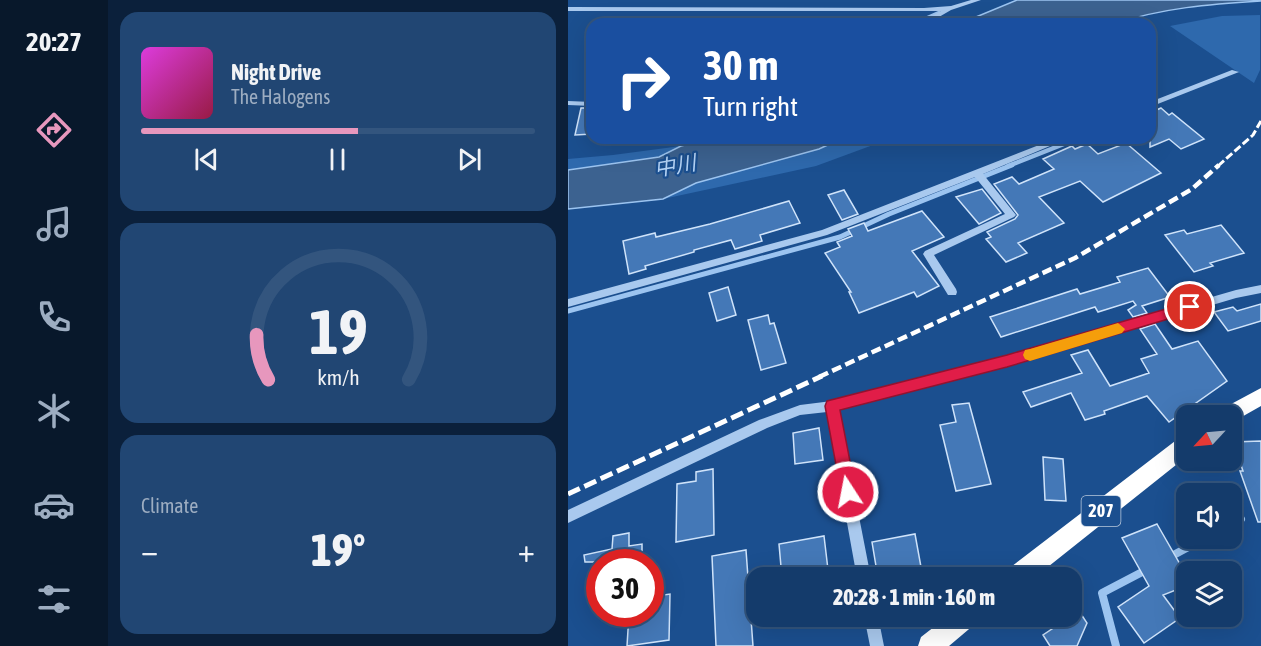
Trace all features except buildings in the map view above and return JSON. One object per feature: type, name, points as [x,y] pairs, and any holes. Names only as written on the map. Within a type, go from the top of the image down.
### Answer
[{"type":"highway","points":[[1242,407],[1261,396]]},
{"type":"highway","name":"207","points":[[1029,567],[1176,453]]},
{"type":"highway","points":[[930,646],[953,627]]},
{"type":"street","points":[[692,10],[695,0]]},
{"type":"street","points":[[923,0],[924,10]]},
{"type":"street","points":[[933,18],[952,8],[978,0]]},
{"type":"street","points":[[568,9],[924,10],[952,8]]},
{"type":"street","points":[[1156,103],[1235,72]]},
{"type":"street","points":[[568,103],[586,104]]},
{"type":"street","points":[[568,303],[824,233],[1050,144]]},
{"type":"street","points":[[952,292],[928,254],[1011,215],[977,173]]},
{"type":"street","points":[[568,516],[763,424],[800,410],[832,406],[1007,361],[1236,294],[1261,289]]},
{"type":"street","points":[[832,406],[862,567]]},
{"type":"street","points":[[873,627],[877,646]]},
{"type":"shaded area","points":[[1260,15],[1260,70],[1254,83],[1170,26],[1222,16]]},
{"type":"shaded area","points":[[830,144],[876,144],[816,166],[663,199],[568,209],[696,183]]},
{"type":"shaded area","points":[[681,146],[659,157],[568,170],[568,159]]},
{"type":"water","points":[[1017,0],[1261,1],[1168,10],[1136,18],[974,18]]},
{"type":"water","name":"中川","points":[[689,144],[830,144],[696,183],[663,199],[568,209],[568,170],[659,157]]},
{"type":"waterway","points":[[928,18],[939,13]]},
{"type":"waterway","points":[[1008,166],[1064,144]]},
{"type":"waterway","points":[[568,311],[840,237],[889,214],[1012,165]]},
{"type":"waterway","points":[[1168,558],[1185,549]]},
{"type":"waterway","points":[[1116,646],[1102,593],[1146,570]]},
{"type":"railway","points":[[1218,166],[1253,135],[1261,121]]},
{"type":"railway","points":[[819,377],[1075,258],[1192,189],[1219,165]]},
{"type":"railway","points":[[568,494],[822,376]]},
{"type":"slow traffic","points":[[1030,355],[1118,329]]},
{"type":"route","points":[[848,492],[832,406],[1007,361],[1190,307]]}]
